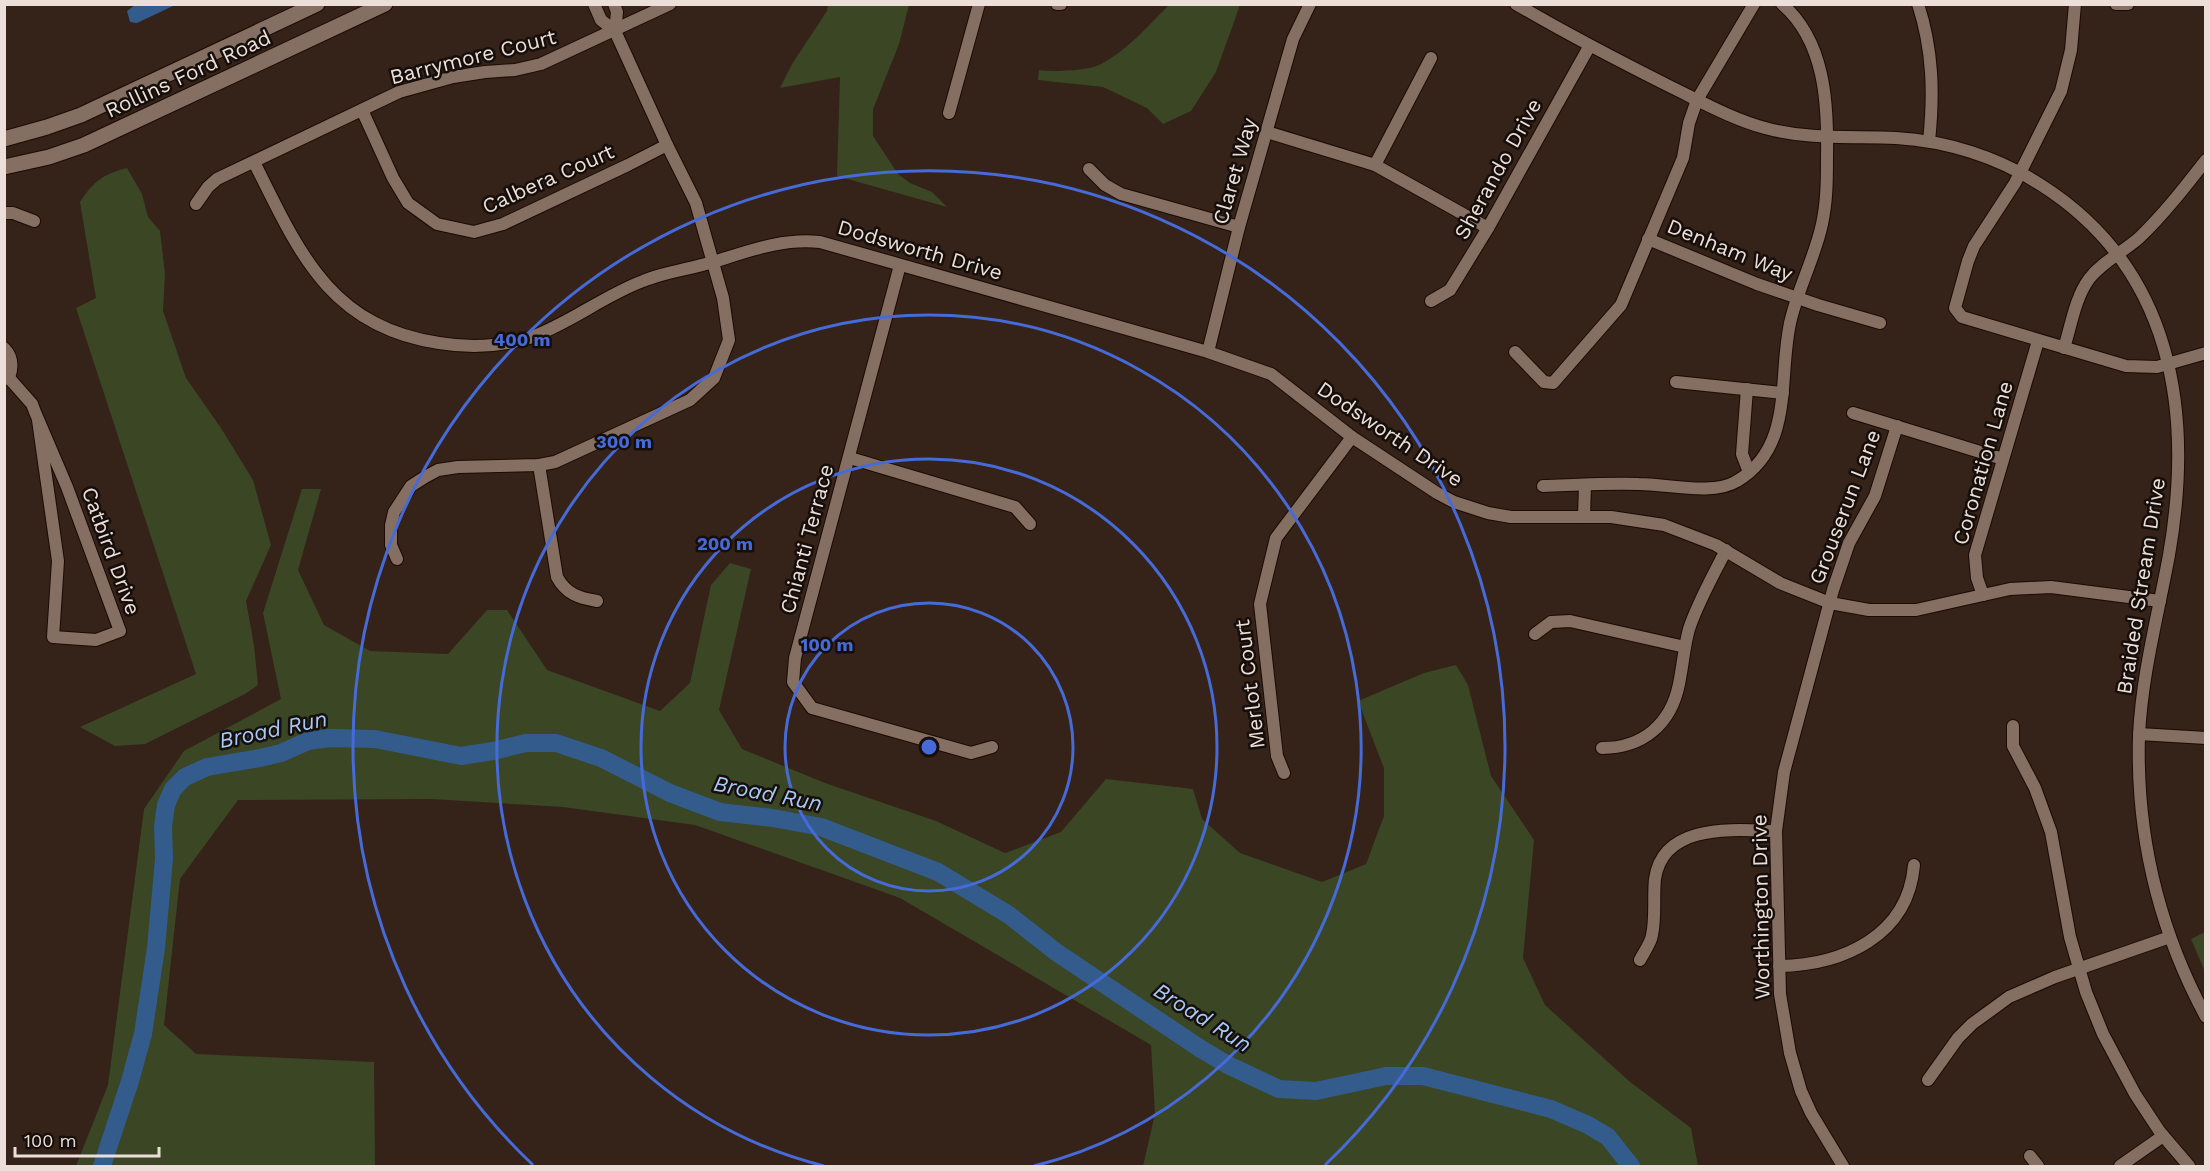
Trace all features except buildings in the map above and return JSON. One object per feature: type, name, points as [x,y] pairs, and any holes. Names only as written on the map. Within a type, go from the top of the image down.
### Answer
[{"type":"main road","name":"Rollins Ford Road","points":[[4,139],[81,115],[317,4]]},
{"type":"main road","name":"Rollins Ford Road","points":[[4,167],[49,157],[84,145],[385,4]]},
{"type":"street","points":[[396,559],[391,545],[390,525],[394,512],[411,486],[438,470],[459,467],[539,465],[567,458],[690,400],[714,378],[729,340],[723,298],[696,203],[615,31],[601,20],[594,4]]},
{"type":"street","points":[[614,4],[617,12],[615,31]]},
{"type":"street","name":"Barrymore Court","points":[[196,204],[217,179],[399,92],[453,77],[515,70],[541,64],[670,4]]},
{"type":"street","points":[[949,113],[979,4]]},
{"type":"street","name":"Claret Way","points":[[1208,352],[1239,227],[1293,39],[1310,4]]},
{"type":"street","name":"Braided Stream Drive","points":[[1516,4],[1588,47],[1738,120],[1788,134],[1828,138],[1892,138],[1929,141],[1968,151],[2020,172],[2053,193],[2079,214],[2117,255],[2131,274],[2161,335],[2169,365],[2178,418],[2179,474],[2169,553],[2145,677],[2139,734],[2141,812],[2153,880],[2170,937],[2205,1017]]},
{"type":"street","points":[[1515,352],[1544,382],[1548,384],[1557,381],[1621,305],[1683,158],[1689,123],[1697,100],[1754,4]]},
{"type":"street","points":[[1543,486],[1638,484],[1716,489],[1738,481],[1749,472],[1764,454],[1775,433],[1780,417],[1787,339],[1797,298],[1815,251],[1822,225],[1827,195],[1828,138],[1824,90],[1813,46],[1798,21],[1782,4]]},
{"type":"street","points":[[1918,4],[1932,65],[1933,101],[1929,141]]},
{"type":"street","points":[[2075,4],[2071,50],[2061,91],[2020,172],[1974,246],[1955,308],[1962,317],[2126,366],[2142,368],[2169,365],[2205,352]]},
{"type":"street","points":[[2116,4],[2128,4]]},
{"type":"street","name":"Sherando Drive","points":[[1431,301],[1450,290],[1488,228],[1588,47]]},
{"type":"street","points":[[1375,165],[1431,58]]},
{"type":"street","name":"Calbera Court","points":[[362,110],[393,178],[408,203],[437,224],[474,232],[503,224],[667,145]]},
{"type":"street","points":[[1267,132],[1375,165],[1488,228]]},
{"type":"street","points":[[2064,348],[2083,288],[2098,268],[2151,227],[2205,160]]},
{"type":"street","name":"Dodsworth Drive","points":[[254,162],[294,241],[326,286],[349,307],[374,323],[399,335],[428,342],[480,347],[528,338],[562,324],[642,281],[758,247],[801,240],[820,242],[1208,352],[1271,374],[1352,437],[1437,493],[1465,506],[1488,513],[1511,517],[1620,518],[1664,525],[1726,550],[1780,582],[1830,603],[1869,610],[1893,611],[1934,607],[2010,589],[2051,587],[2160,601]]},
{"type":"street","points":[[1089,169],[1105,185],[1121,194],[1239,227]]},
{"type":"street","points":[[4,213],[13,213],[34,221]]},
{"type":"street","name":"Denham Way","points":[[1648,239],[1757,284],[1880,323]]},
{"type":"street","name":"Chianti Terrace","points":[[900,265],[795,658],[794,682],[812,708],[971,753],[992,747]]},
{"type":"street","name":"Coronation Lane","points":[[1983,596],[1977,578],[1975,555],[2038,341]]},
{"type":"street","name":"Catbird Drive","points":[[4,348],[10,355],[13,368],[7,378],[32,404],[67,487],[120,631],[96,640],[54,637],[58,561],[38,420]]},
{"type":"street","points":[[1676,381],[1783,393]]},
{"type":"street","points":[[1747,389],[1742,454],[1749,472]]},
{"type":"street","name":"Grouserun Lane","points":[[1853,413],[2003,459]]},
{"type":"street","name":"Grouserun Lane","points":[[1830,603],[1849,543],[1875,496],[1897,426]]},
{"type":"street","name":"Merlot Court","points":[[1284,773],[1277,756],[1260,604],[1276,538],[1352,437]]},
{"type":"street","points":[[850,458],[1015,507],[1030,524]]},
{"type":"street","points":[[539,465],[557,577],[563,588],[572,595],[597,601]]},
{"type":"street","points":[[1584,517],[1585,485]]},
{"type":"street","points":[[1602,748],[1629,746],[1647,736],[1661,724],[1676,698],[1684,647],[1695,613],[1726,550]]},
{"type":"street","name":"Worthington Drive","points":[[1830,603],[1784,772],[1776,831],[1779,966],[1784,1024],[1795,1072],[1811,1113],[1843,1167]]},
{"type":"street","points":[[1535,634],[1551,622],[1570,621],[1684,647]]},
{"type":"street","points":[[2013,726],[2013,746],[2035,788],[2051,832],[2078,970],[2103,1034],[2118,1065],[2163,1136],[2189,1167]]},
{"type":"street","points":[[2139,734],[2205,738]]},
{"type":"street","points":[[1640,960],[1652,936],[1658,869],[1671,849],[1679,843],[1706,832],[1776,831]]},
{"type":"street","points":[[1779,966],[1799,966],[1829,961],[1848,954],[1873,939],[1887,926],[1904,902],[1913,877],[1914,865]]},
{"type":"street","points":[[1928,1080],[1958,1038],[1988,1011],[2023,990],[2170,937]]},
{"type":"street","points":[[2120,1167],[2163,1136]]},
{"type":"street","points":[[2030,1156],[2038,1167]]},
{"type":"green space","points":[[1170,4],[1240,5],[1216,72],[1191,111],[1163,124],[1147,108],[1103,87],[1038,80],[1039,70],[1086,69],[1099,65],[1119,53],[1137,38]]},
{"type":"green space","points":[[828,5],[909,5],[899,44],[873,109],[873,136],[898,174],[910,183],[932,192],[947,207],[837,176],[840,77],[780,88],[792,64],[827,11]]},
{"type":"green space","points":[[127,168],[142,194],[148,217],[160,231],[165,274],[163,311],[186,378],[221,428],[253,480],[271,545],[246,601],[258,685],[245,694],[145,744],[115,746],[80,727],[196,674],[76,308],[96,298],[80,202],[99,180]]},
{"type":"green space","points":[[302,489],[321,489],[298,570],[324,625],[370,651],[448,654],[487,610],[507,610],[547,670],[660,711],[690,683],[711,585],[730,563],[751,569],[719,710],[742,749],[825,783],[936,821],[1005,853],[1061,832],[1106,779],[1193,789],[1202,819],[1240,853],[1322,882],[1366,864],[1384,816],[1384,768],[1358,701],[1424,673],[1456,665],[1468,685],[1491,776],[1534,840],[1523,958],[1545,1005],[1629,1081],[1691,1128],[1698,1166],[1143,1166],[1155,1114],[1151,1045],[900,898],[695,825],[563,807],[431,799],[238,800],[180,879],[164,1025],[196,1054],[374,1062],[375,1166],[76,1166],[108,1085],[144,809],[184,751],[281,699],[263,613]]},
{"type":"green space","points":[[2205,932],[2205,972],[2191,939]]},
{"type":"water","points":[[135,5],[175,5],[137,23],[130,22],[127,11]]},
{"type":"waterway","name":"Broad Run","points":[[102,1166],[143,1034],[156,948],[164,859],[163,826],[166,805],[173,789],[185,777],[207,767],[260,758],[281,753],[308,741],[330,738],[375,739],[461,756],[526,743],[556,743],[601,758],[670,793],[720,812],[773,818],[821,827],[938,872],[1009,915],[1056,952],[1201,1049],[1228,1065],[1279,1089],[1316,1091],[1386,1076],[1423,1076],[1551,1109],[1588,1125],[1608,1137],[1631,1166]]}]
